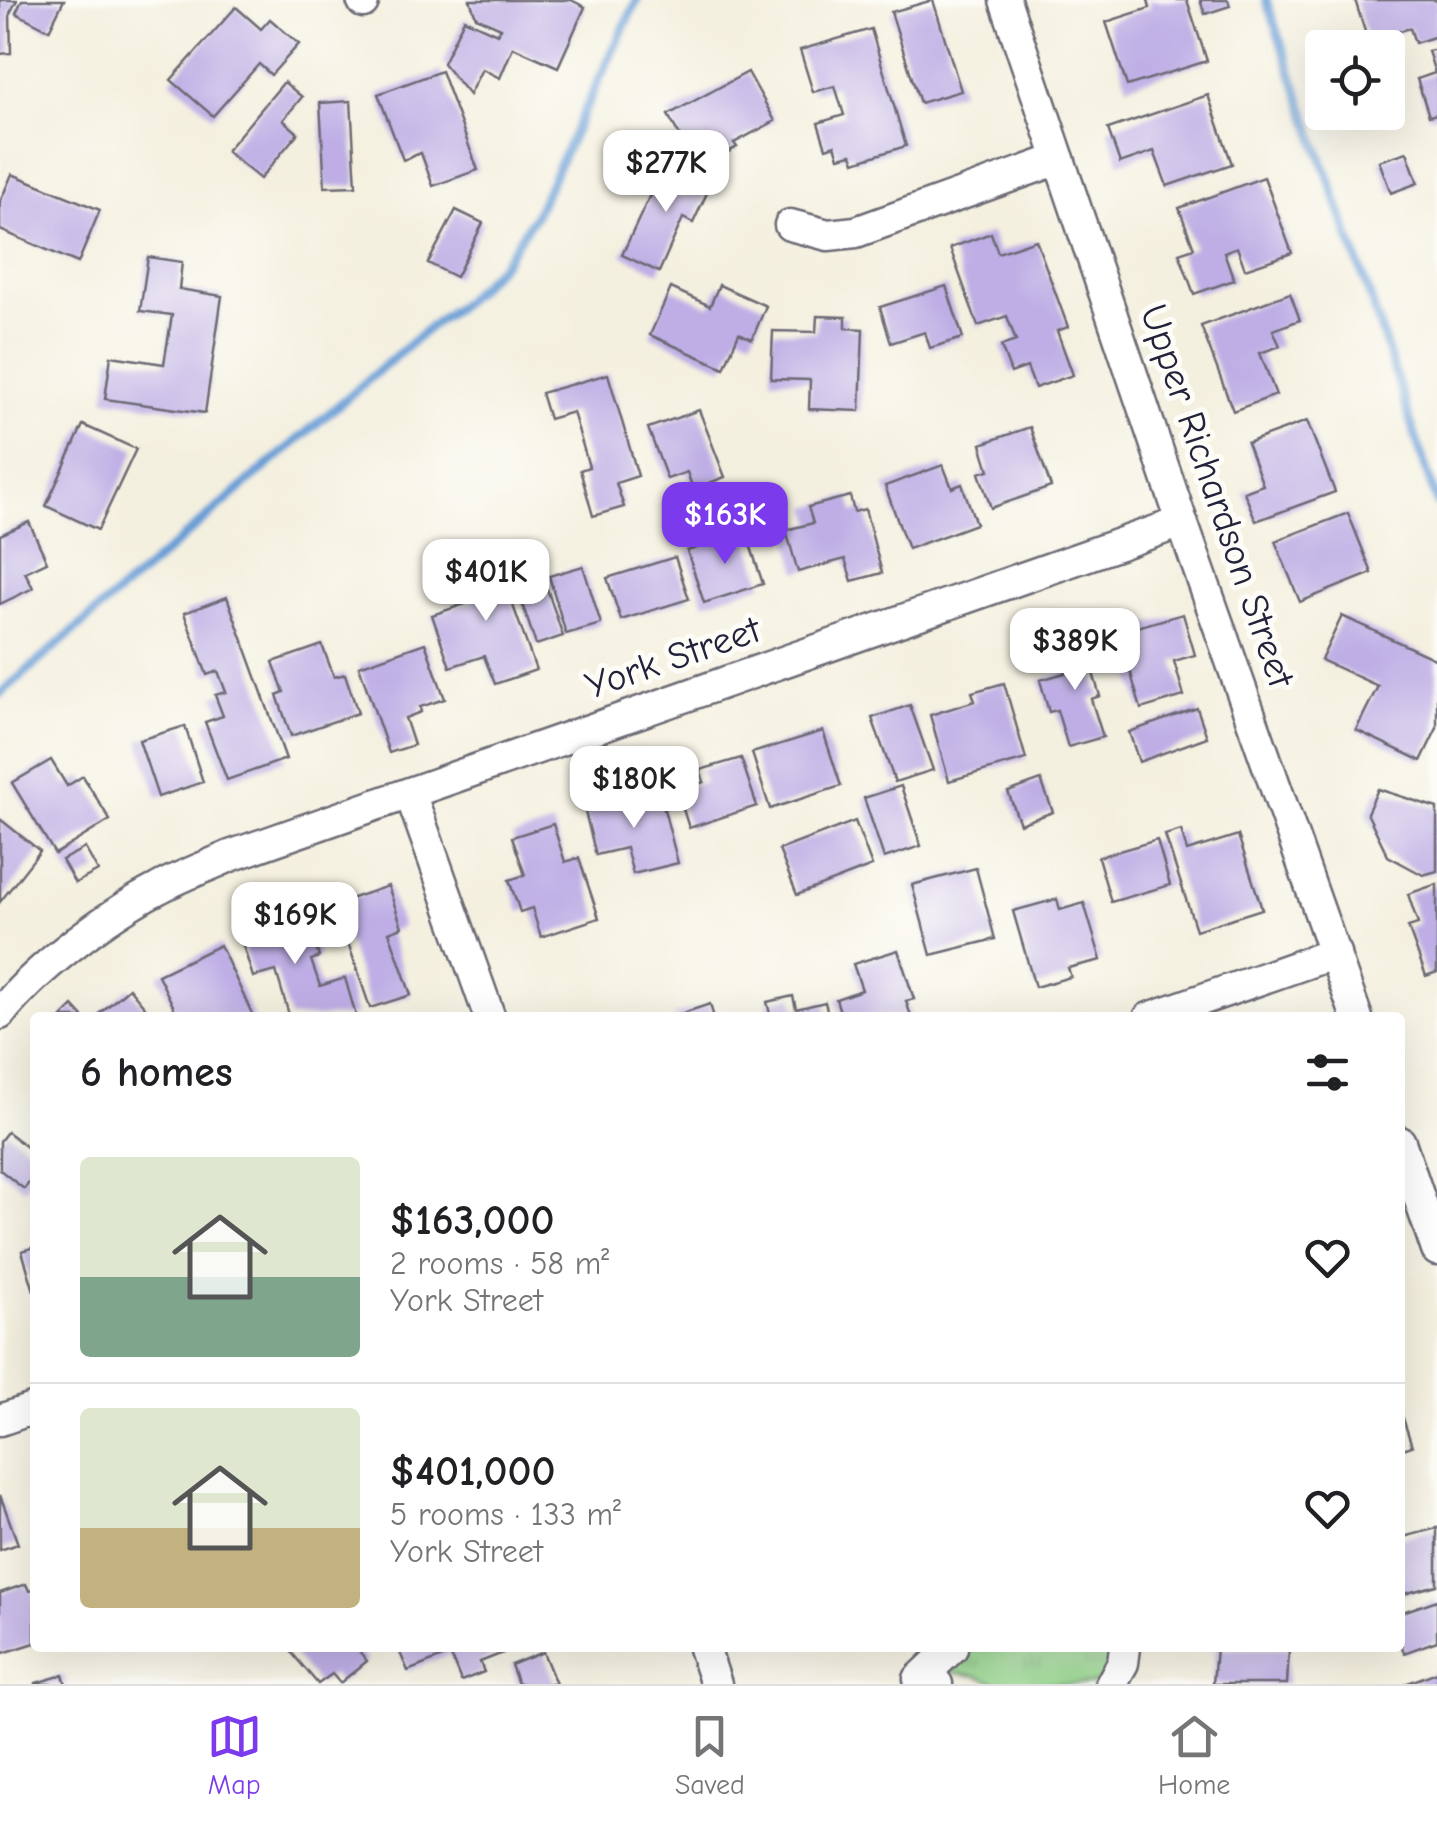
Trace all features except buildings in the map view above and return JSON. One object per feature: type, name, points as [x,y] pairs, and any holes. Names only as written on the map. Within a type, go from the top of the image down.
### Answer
[{"type":"street","name":"Upper Richardson Street","points":[[1005,0],[1182,522],[1355,1012]]},
{"type":"street","points":[[790,225],[828,235],[856,232],[1059,159]]},
{"type":"street","name":"York Street","points":[[0,1014],[60,956],[107,920],[159,888],[230,856],[1182,522]]},
{"type":"street","points":[[410,793],[488,1012]]},
{"type":"street","points":[[1166,1012],[1335,952]]},
{"type":"street","points":[[1405,1157],[1437,1250]]},
{"type":"street","points":[[0,1420],[30,1410]]},
{"type":"street","points":[[705,1652],[716,1684]]},
{"type":"street","points":[[919,1682],[948,1652]]},
{"type":"street","points":[[1111,1684],[1124,1652]]},
{"type":"green space","points":[[966,1652],[1111,1652],[1103,1684],[998,1684],[951,1672]]},
{"type":"waterway","points":[[0,694],[463,302],[504,262],[535,215],[637,0]]},
{"type":"waterway","points":[[1266,0],[1366,284],[1437,503]]}]
